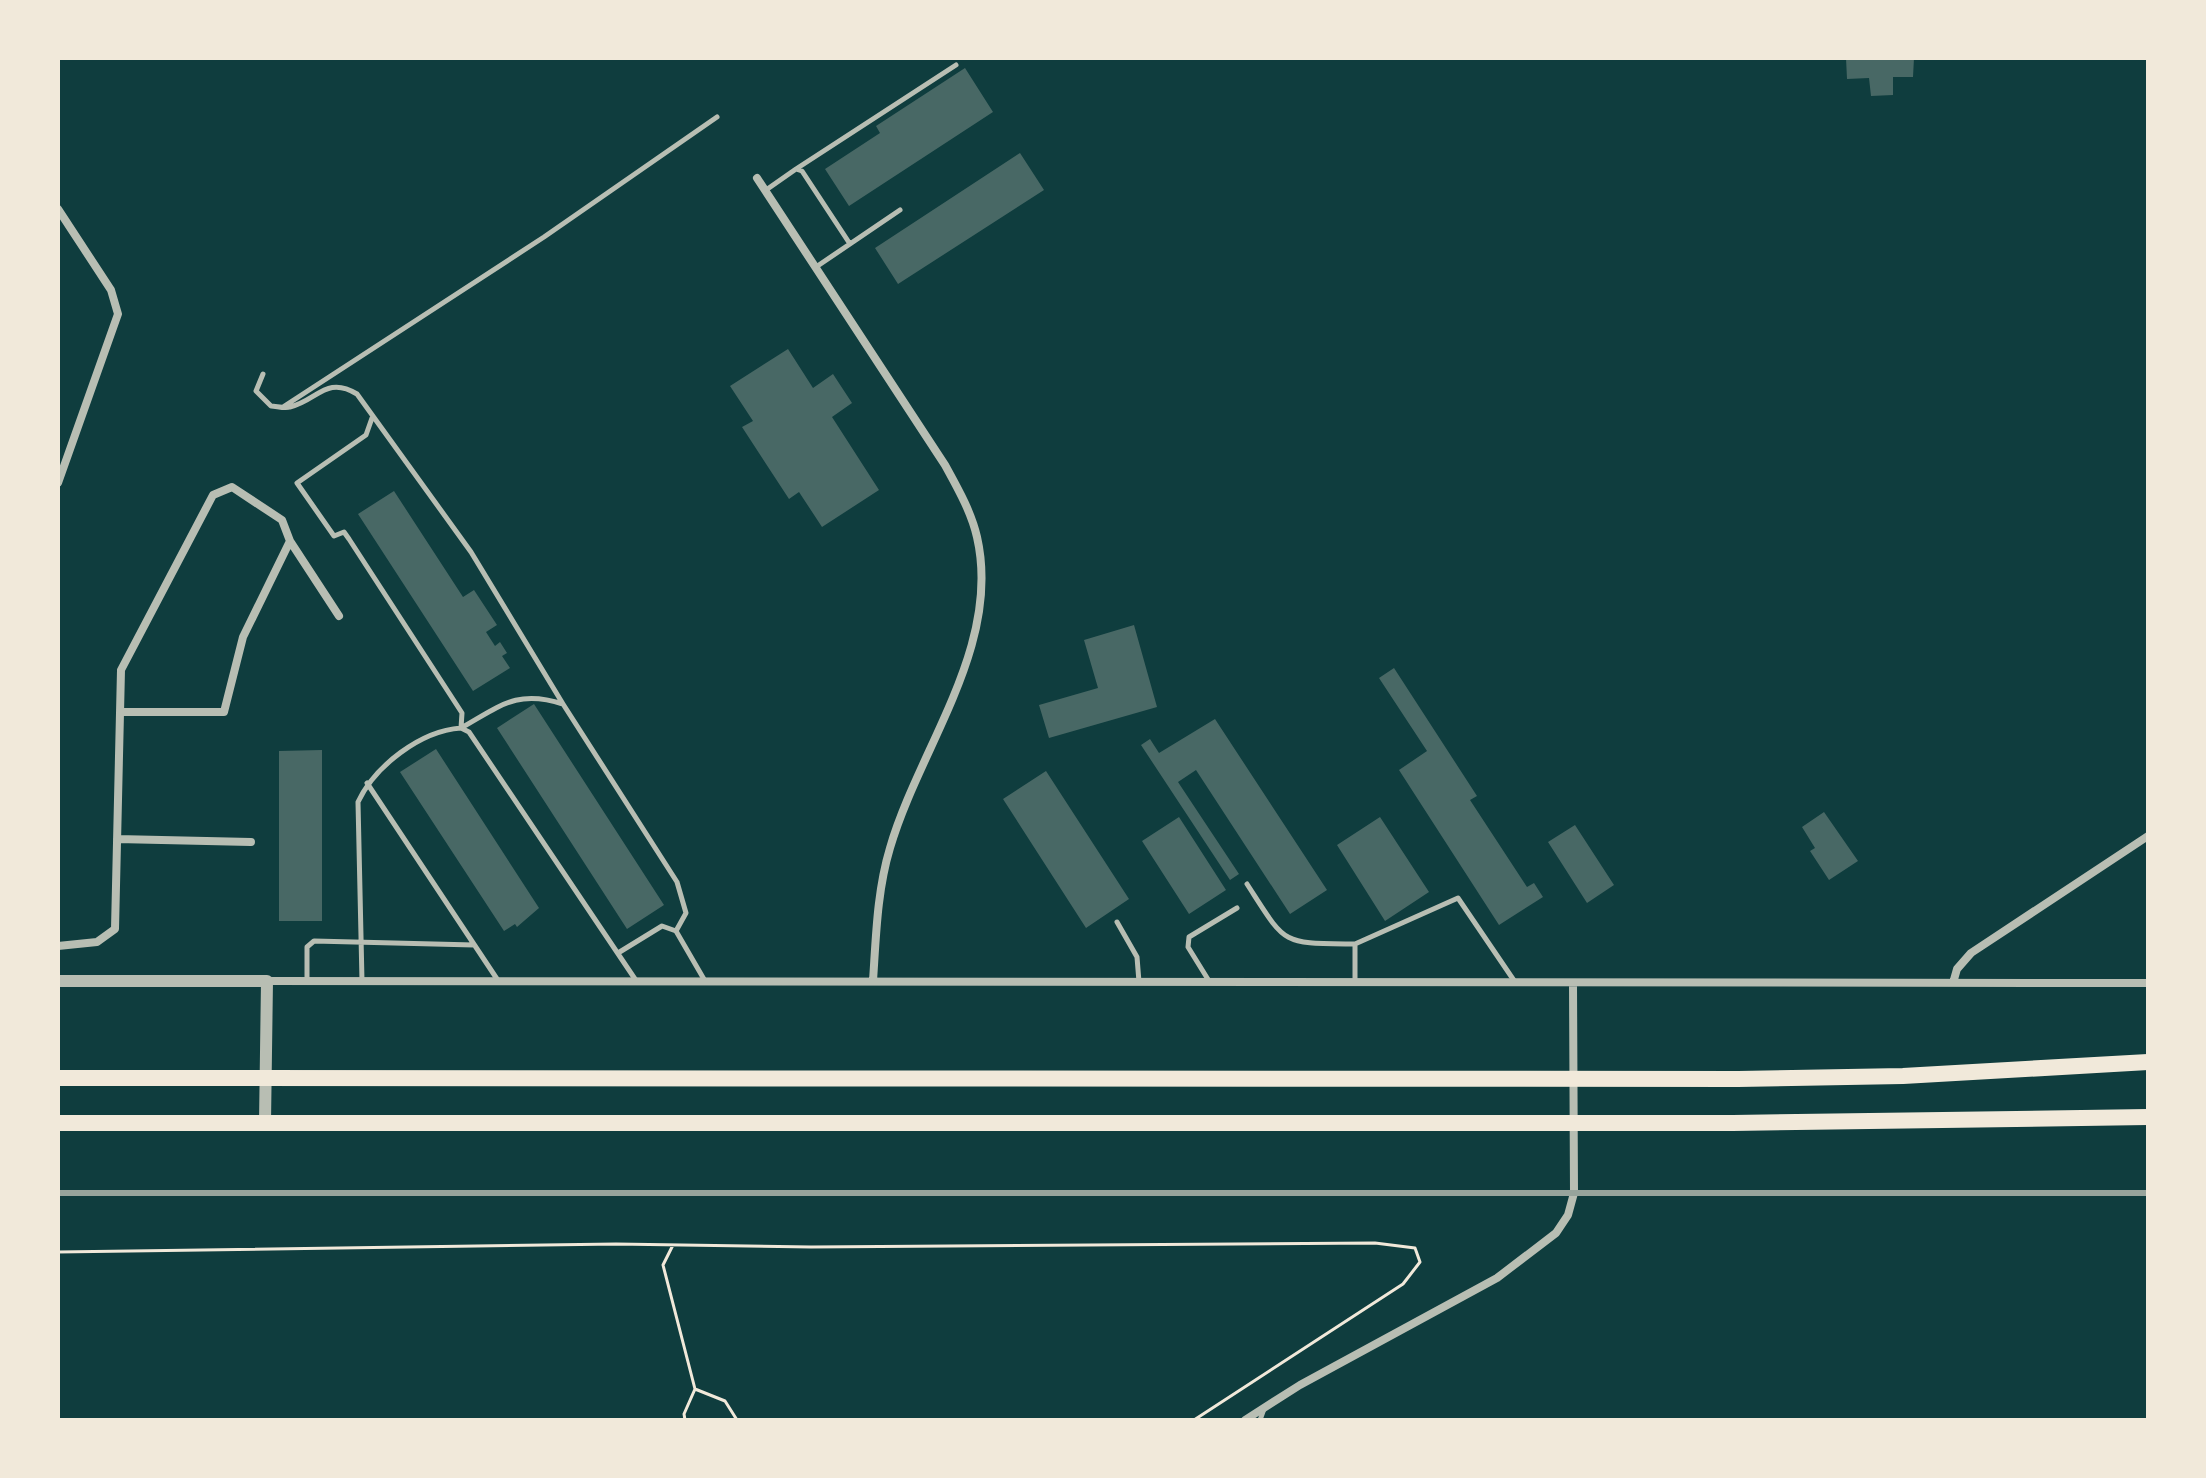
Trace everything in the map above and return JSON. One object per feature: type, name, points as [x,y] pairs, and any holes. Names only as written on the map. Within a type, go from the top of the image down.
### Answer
[{"type":"highway","points":[[58,1078],[1903,1076],[2148,1062]]},
{"type":"highway","points":[[58,1123],[1779,1123],[2148,1117]]},
{"type":"street","points":[[757,178],[945,465],[964,500],[977,537],[976,628],[965,664],[891,845],[885,868],[873,981]]},
{"type":"street","points":[[58,209],[111,290],[118,314],[58,483]]},
{"type":"street","points":[[58,946],[97,942],[115,929],[121,670],[213,495],[232,487],[282,520],[290,541],[339,616]]},
{"type":"street","points":[[120,712],[224,712],[243,637],[290,541]]},
{"type":"street","points":[[1953,983],[1957,969],[1971,953],[2148,836]]},
{"type":"street","points":[[117,839],[251,842]]},
{"type":"street","points":[[58,981],[2148,983]]},
{"type":"street","points":[[265,1123],[267,981]]},
{"type":"street","points":[[1245,1420],[1497,1278],[1556,1233],[1568,1215],[1574,1193],[1573,983]]},
{"type":"lane","points":[[765,190],[956,65]]},
{"type":"lane","points":[[283,407],[544,237],[717,117]]},
{"type":"lane","points":[[796,169],[802,171],[850,244]]},
{"type":"lane","points":[[816,267],[900,210]]},
{"type":"lane","points":[[263,374],[256,391],[271,406],[290,408],[334,386],[345,386],[357,394],[471,552],[563,704],[677,882],[686,913],[676,931]]},
{"type":"lane","points":[[373,416],[366,435],[297,483],[334,536],[344,532],[349,539],[462,713],[461,728]]},
{"type":"lane","points":[[362,982],[355,810],[367,783],[381,767],[420,743],[461,728],[518,697],[533,696],[563,704]]},
{"type":"lane","points":[[461,728],[469,732],[638,983]]},
{"type":"lane","points":[[367,783],[499,983]]},
{"type":"lane","points":[[1247,884],[1279,933],[1288,940],[1355,944],[1458,898],[1516,983]]},
{"type":"lane","points":[[1209,982],[1188,947],[1189,937],[1237,908]]},
{"type":"lane","points":[[1117,922],[1137,957],[1139,982]]},
{"type":"lane","points":[[618,953],[662,926],[676,931],[705,982]]},
{"type":"lane","points":[[307,981],[309,944],[314,941],[474,945]]},
{"type":"lane","points":[[1355,944],[1356,983]]},
{"type":"lane","points":[[1260,1420],[1264,1408]]},
{"type":"path","points":[[58,1252],[673,1245],[1375,1243],[1415,1248],[1420,1262],[1403,1284],[1194,1420]]},
{"type":"path","points":[[673,1245],[663,1265],[695,1389],[684,1414],[685,1420]]},
{"type":"path","points":[[695,1389],[725,1401],[737,1420]]},
{"type":"building","points":[[1846,58],[1914,58],[1913,77],[1893,77],[1893,95],[1871,96],[1869,78],[1847,79]]},
{"type":"building","points":[[965,68],[993,112],[849,206],[825,169],[880,133],[876,126]]},
{"type":"building","points":[[1020,153],[1044,190],[898,284],[875,248]]},
{"type":"building","points":[[788,349],[813,388],[833,374],[852,403],[832,417],[879,490],[822,527],[799,492],[789,499],[742,427],[753,421],[730,386]]},
{"type":"building","points":[[394,491],[463,597],[474,590],[497,625],[486,632],[495,646],[500,642],[507,653],[502,656],[510,668],[473,691],[358,514]]},
{"type":"building","points":[[1134,625],[1157,707],[1049,738],[1039,705],[1098,688],[1084,640]]},
{"type":"building","points":[[1394,668],[1477,796],[1470,800],[1527,887],[1534,883],[1543,897],[1499,925],[1399,770],[1427,751],[1379,678]]},
{"type":"building","points":[[534,704],[664,905],[627,929],[497,728]]},
{"type":"building","points":[[1215,719],[1327,890],[1290,914],[1196,770],[1178,782],[1239,874],[1230,880],[1141,745],[1150,739],[1159,753]]},
{"type":"building","points":[[436,749],[539,908],[517,927],[515,924],[504,931],[400,772]]},
{"type":"building","points":[[322,750],[322,921],[279,921],[279,751]]},
{"type":"building","points":[[1046,771],[1129,899],[1086,928],[1003,799]]},
{"type":"building","points":[[1824,812],[1858,861],[1829,880],[1810,851],[1815,848],[1802,827]]},
{"type":"building","points":[[1179,817],[1226,890],[1189,914],[1142,841]]},
{"type":"building","points":[[1380,817],[1429,892],[1385,921],[1337,845]]},
{"type":"building","points":[[1575,825],[1614,885],[1587,903],[1548,842]]},
{"type":"railway","points":[[58,1193],[2148,1193]]}]
